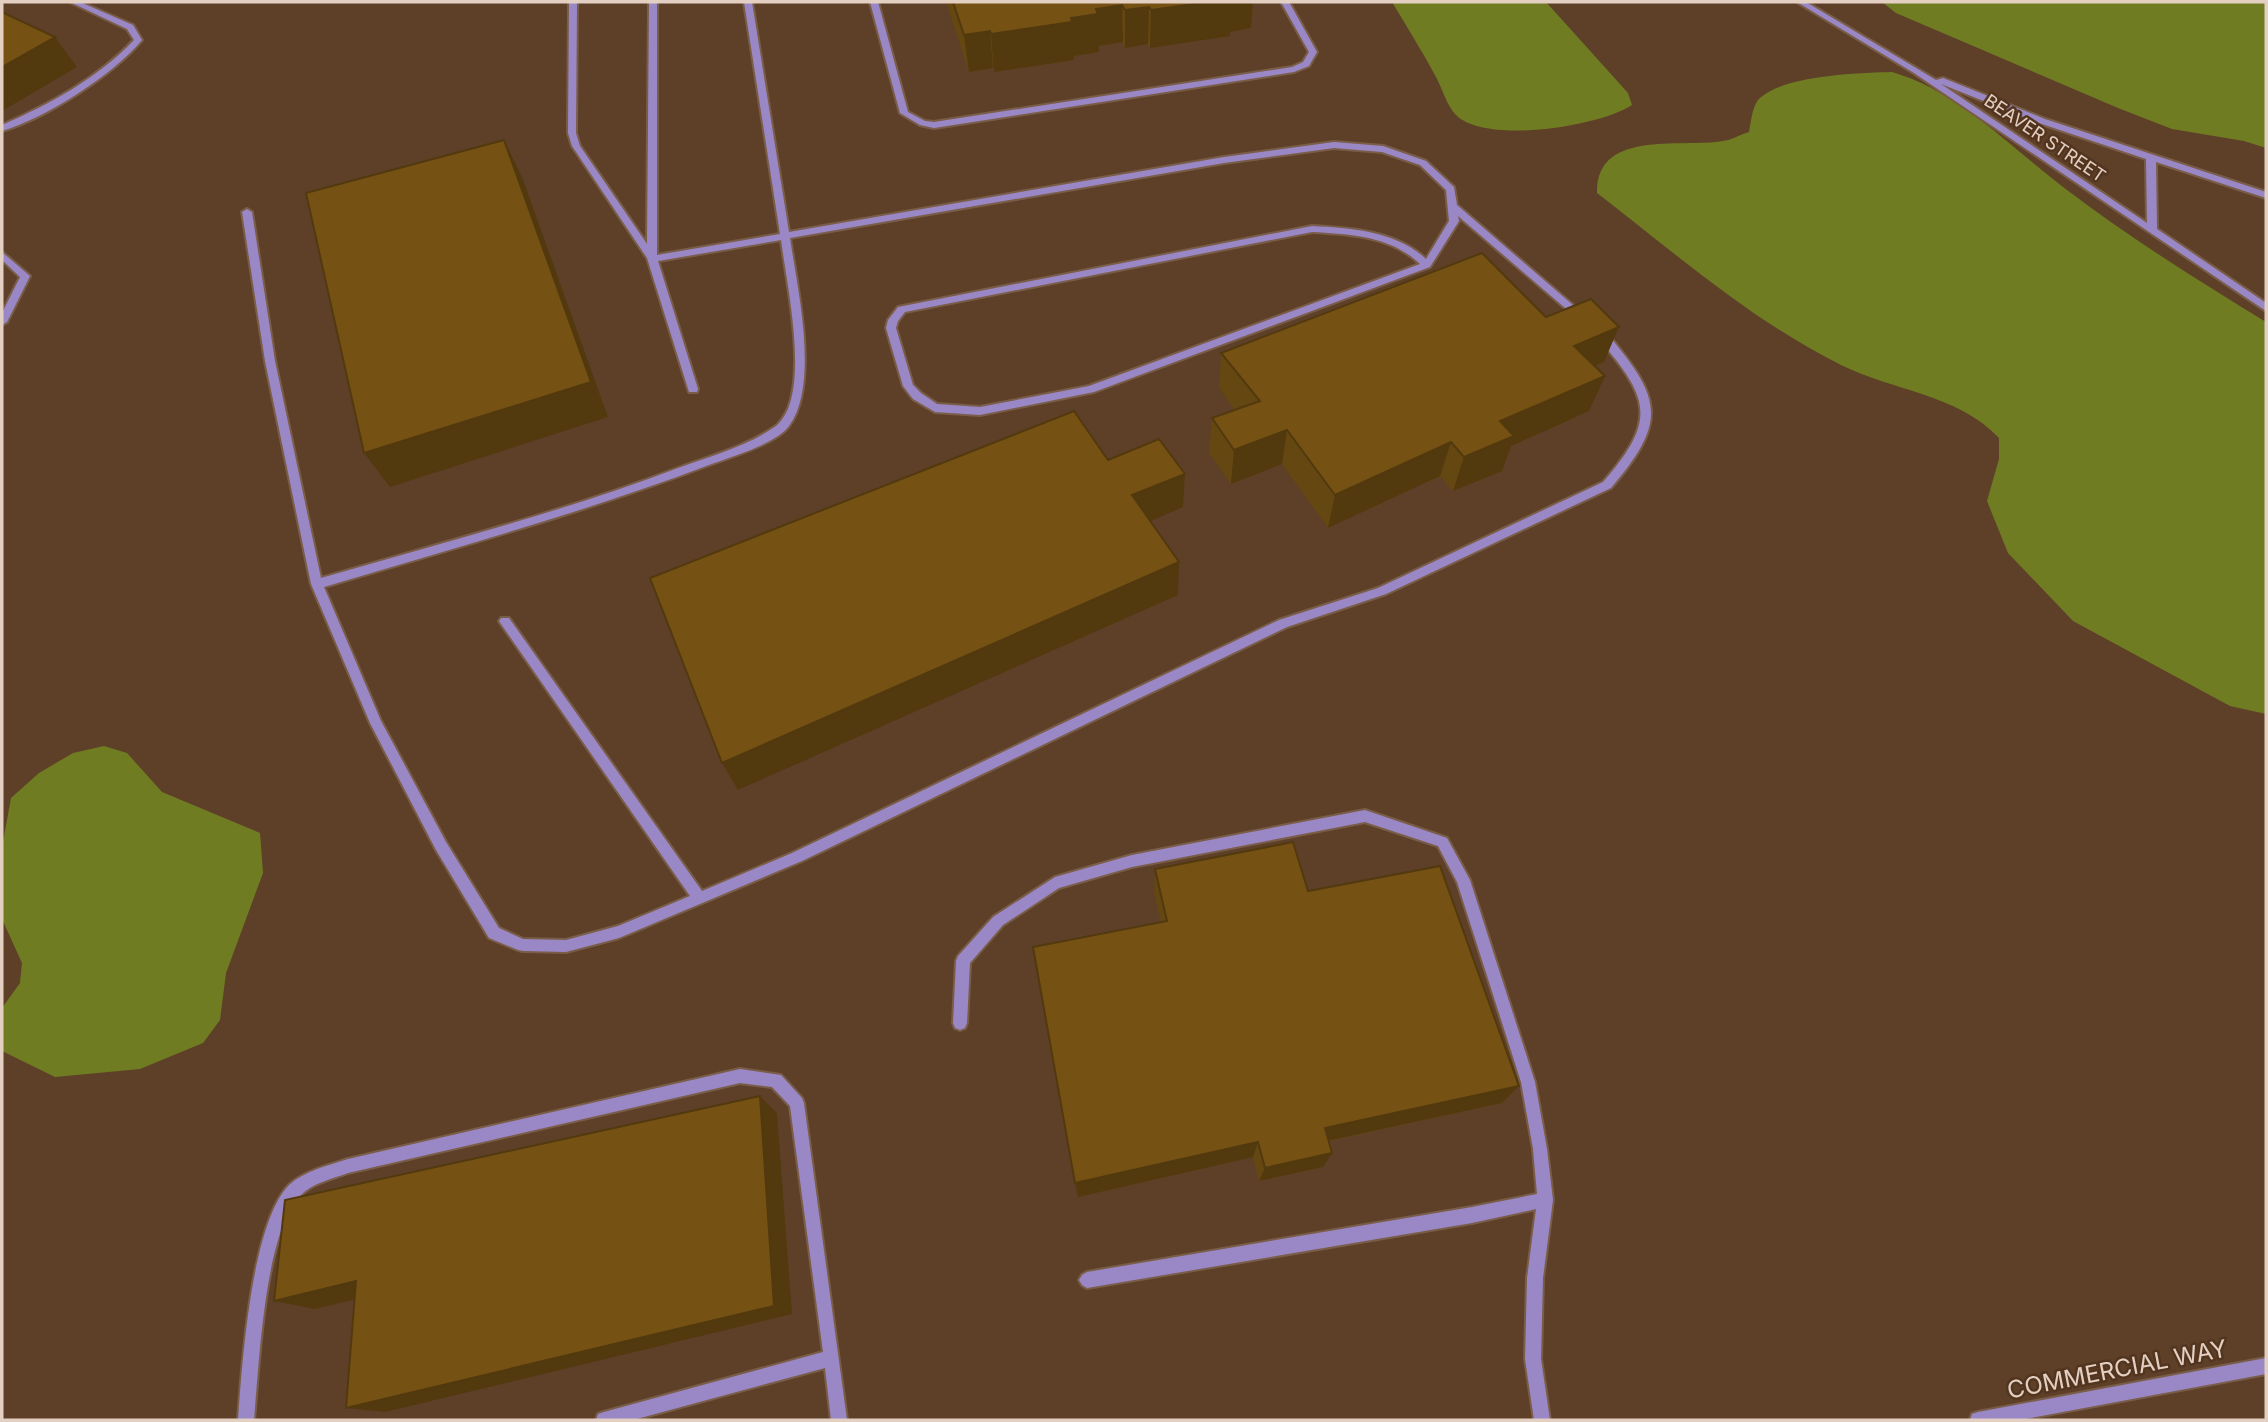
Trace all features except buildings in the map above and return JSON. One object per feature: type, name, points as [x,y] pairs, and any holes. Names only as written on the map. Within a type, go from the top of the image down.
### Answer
[{"type":"street","points":[[2,128],[26,119],[108,67],[125,56],[138,40],[130,27],[75,2]]},
{"type":"street","points":[[573,2],[572,132],[576,146],[652,259],[693,389]]},
{"type":"street","points":[[652,259],[653,2]]},
{"type":"street","points":[[317,584],[682,471],[747,446],[785,424],[795,403],[801,373],[785,236],[748,2]]},
{"type":"street","points":[[874,2],[904,113],[922,123],[934,125],[1294,69],[1306,64],[1313,52],[1285,2]]},
{"type":"street","name":"BEAVER STREET","points":[[1801,2],[1917,71],[2266,308]]},
{"type":"street","points":[[1917,71],[2042,121],[2266,195]]},
{"type":"street","points":[[652,259],[1224,160],[1334,145],[1383,149],[1423,163],[1451,189],[1454,222],[1427,265],[1090,389],[980,411],[935,408],[916,396],[908,386],[891,328],[893,320],[902,309],[1312,229],[1369,235],[1397,243],[1416,253],[1427,265]]},
{"type":"street","points":[[2151,158],[2152,230]]},
{"type":"street","points":[[247,212],[270,361],[317,584],[376,723],[441,846],[494,933],[523,945],[566,946],[619,932],[797,857],[1283,623],[1382,591],[1607,485],[1625,467],[1639,443],[1646,423],[1646,399],[1633,370],[1600,332],[1452,206]]},
{"type":"street","points":[[2,255],[25,276],[2,322]]},
{"type":"street","points":[[505,621],[699,898]]},
{"type":"street","points":[[960,1023],[963,961],[998,921],[1055,883],[1132,861],[1365,816],[1442,842],[1463,880],[1528,1082],[1541,1149],[1545,1200],[1535,1278],[1534,1345],[1542,1420]]},
{"type":"street","points":[[246,1420],[263,1269],[278,1217],[292,1192],[308,1182],[348,1166],[740,1076],[776,1080],[797,1103],[803,1132],[839,1420]]},
{"type":"street","points":[[1087,1280],[1545,1200]]},
{"type":"street","points":[[604,1420],[832,1358]]},
{"type":"street","name":"COMMERCIAL WAY","points":[[1978,1420],[2266,1366]]},
{"type":"green space","points":[[1392,2],[1546,2],[1628,93],[1632,105],[1596,120],[1544,129],[1517,131],[1471,124],[1456,115],[1450,107],[1431,67]]},
{"type":"green space","points":[[1882,2],[2266,2],[2266,148],[2244,141],[2172,129],[1896,13]]},
{"type":"green space","points":[[1892,72],[1940,93],[1962,107],[2115,225],[2266,322],[2266,714],[2230,706],[2073,621],[2008,553],[1987,501],[1999,459],[1999,438],[1983,423],[1945,402],[1841,365],[1776,328],[1715,285],[1597,193],[1601,172],[1611,158],[1627,149],[1669,143],[1728,140],[1749,132],[1758,100],[1784,85],[1821,77]]},
{"type":"green space","points":[[104,746],[127,753],[162,792],[260,833],[263,873],[226,973],[220,1020],[203,1043],[140,1069],[55,1077],[2,1051],[2,1008],[20,983],[22,963],[2,919],[2,847],[11,798],[39,773],[73,753]]}]
